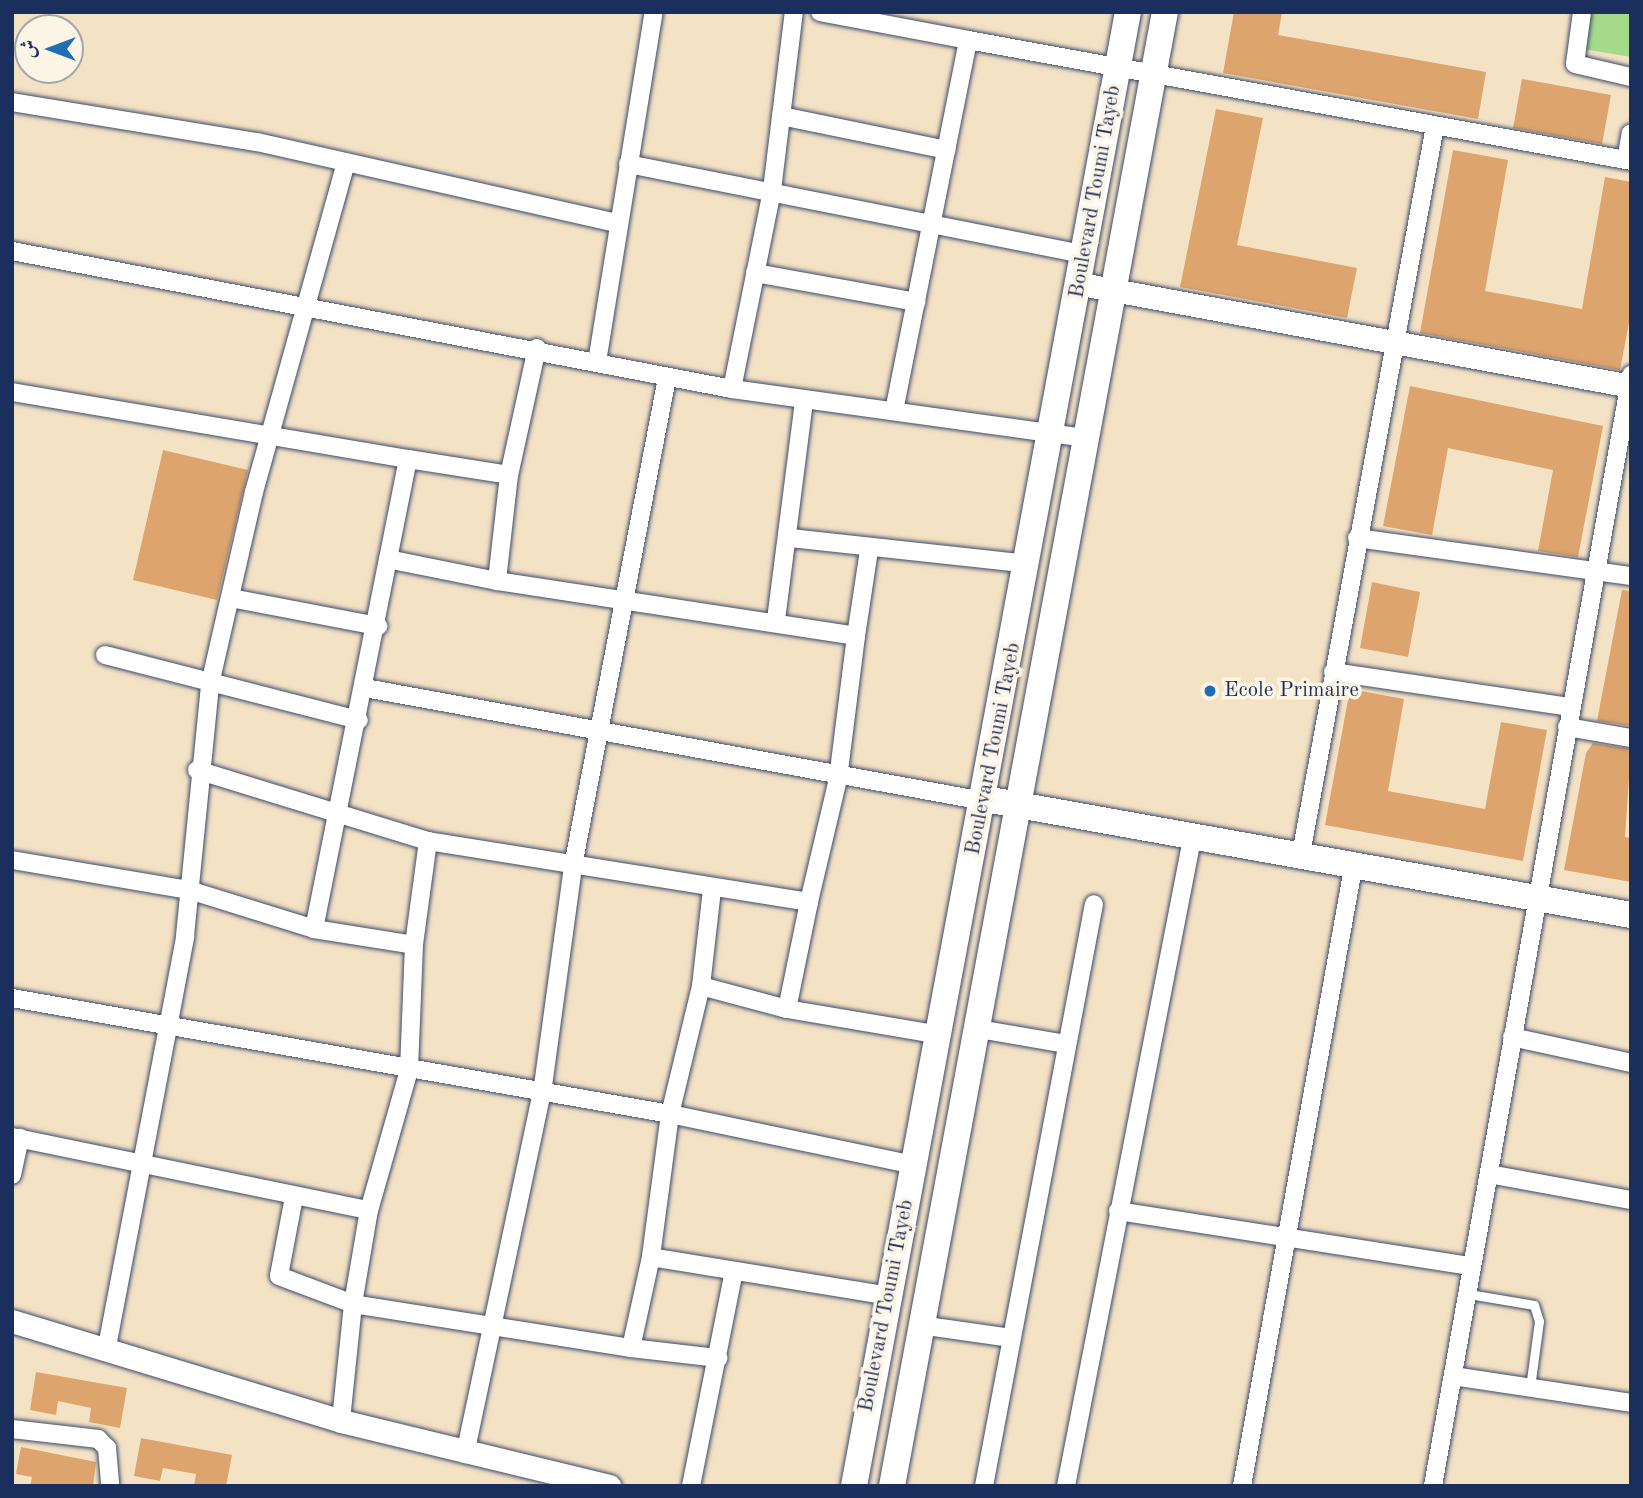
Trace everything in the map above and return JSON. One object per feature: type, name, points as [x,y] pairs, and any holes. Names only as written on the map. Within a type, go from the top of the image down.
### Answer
[{"type":"main road","name":"Boulevard Toumi Tayeb","points":[[854,1486],[1029,564],[1050,430],[1081,284],[1128,12]]},
{"type":"main road","name":"Boulevard Toumi Tayeb","points":[[891,1486],[1013,802],[1114,292],[1165,12]]},
{"type":"main road","points":[[984,801],[1013,802],[1631,915]]},
{"type":"street","points":[[597,362],[616,222],[654,12]]},
{"type":"street","points":[[732,389],[772,190],[794,12]]},
{"type":"street","points":[[820,12],[1154,76],[1629,160],[1631,133]]},
{"type":"street","points":[[1582,12],[1575,64],[1631,77]]},
{"type":"street","points":[[894,411],[968,40]]},
{"type":"street","points":[[12,102],[257,142],[616,222]]},
{"type":"street","points":[[781,116],[947,150]]},
{"type":"street","points":[[1301,855],[1391,344],[1434,126]]},
{"type":"street","points":[[106,1352],[146,1159],[170,1022],[189,890],[197,770],[210,684],[271,438],[346,163]]},
{"type":"street","points":[[628,164],[772,190],[1086,255]]},
{"type":"street","points":[[12,251],[537,348],[667,377],[804,402],[1050,430],[1085,438]]},
{"type":"street","points":[[755,273],[916,302]]},
{"type":"street","points":[[1081,284],[1391,344],[1630,382],[1535,897],[1489,1174],[1470,1266],[1469,1294],[1433,1486]]},
{"type":"street","points":[[497,581],[509,475],[537,348]]},
{"type":"street","points":[[465,1454],[496,1326],[542,1093],[573,866],[598,731],[626,604],[667,377]]},
{"type":"street","points":[[12,392],[271,438],[509,475]]},
{"type":"street","points":[[776,620],[790,538],[804,402]]},
{"type":"street","points":[[314,929],[378,626],[408,459]]},
{"type":"street","points":[[790,538],[869,550],[1029,564]]},
{"type":"street","points":[[1357,538],[1594,574],[1631,576]]},
{"type":"street","points":[[787,1009],[838,779],[869,550]]},
{"type":"street","points":[[388,559],[626,604],[776,620],[856,636]]},
{"type":"street","points":[[231,598],[378,626]]},
{"type":"street","points":[[105,655],[359,720]]},
{"type":"street","points":[[1333,672],[1570,707]]},
{"type":"street","points":[[365,688],[838,779],[984,801]]},
{"type":"street","points":[[1567,727],[1631,738]]},
{"type":"street","points":[[197,770],[338,811],[428,841],[712,890],[809,902]]},
{"type":"street","points":[[1066,1486],[1193,834]]},
{"type":"street","points":[[341,1421],[354,1304],[369,1210],[409,1070],[414,945],[428,841]]},
{"type":"street","points":[[12,860],[189,890],[314,929],[414,945]]},
{"type":"street","points":[[1242,1486],[1354,863]]},
{"type":"street","points":[[631,1348],[651,1257],[670,1114],[701,986],[712,890]]},
{"type":"street","points":[[984,1486],[1094,904]]},
{"type":"street","points":[[701,986],[787,1009],[940,1035]]},
{"type":"street","points":[[12,998],[170,1022],[409,1070],[670,1114],[914,1165]]},
{"type":"street","points":[[973,1028],[1067,1044]]},
{"type":"street","points":[[1513,1037],[1631,1063]]},
{"type":"street","points":[[12,1175],[16,1138],[146,1159],[294,1197],[369,1210]]},
{"type":"street","points":[[1489,1174],[1631,1200]]},
{"type":"street","points":[[294,1197],[279,1276],[354,1304],[631,1348],[718,1358]]},
{"type":"street","points":[[1118,1211],[1470,1266]]},
{"type":"street","points":[[651,1257],[888,1296]]},
{"type":"street","points":[[691,1486],[734,1271]]},
{"type":"street","points":[[12,1321],[106,1352],[341,1421],[465,1454],[609,1486]]},
{"type":"street","points":[[920,1325],[1011,1338]]},
{"type":"street","points":[[1452,1376],[1631,1403]]},
{"type":"street","points":[[12,1429],[98,1439],[107,1448],[110,1486]]},
{"type":"lane","points":[[1469,1294],[1534,1305],[1539,1321],[1531,1388]]},
{"type":"green space","points":[[1589,12],[1631,12],[1631,57],[1583,49]]},
{"type":"building","points":[[1234,12],[1282,12],[1278,35],[1486,72],[1478,119],[1223,73]]},
{"type":"building","points":[[1522,79],[1611,95],[1602,144],[1513,128]]},
{"type":"building","points":[[1216,109],[1263,118],[1237,245],[1357,268],[1347,318],[1180,287]]},
{"type":"building","points":[[1453,150],[1508,160],[1485,291],[1582,309],[1605,177],[1631,182],[1631,312],[1620,370],[1420,333]]},
{"type":"building","points":[[1410,386],[1603,426],[1578,557],[1538,551],[1553,470],[1448,448],[1432,535],[1383,526]]},
{"type":"building","points":[[163,450],[248,470],[217,600],[133,580]]},
{"type":"building","points":[[1372,582],[1420,592],[1408,657],[1360,648]]},
{"type":"building","points":[[1622,590],[1631,591],[1631,726],[1597,721]]},
{"type":"building","points":[[1350,689],[1404,699],[1388,791],[1485,809],[1501,722],[1547,730],[1523,861],[1325,825]]},
{"type":"building","points":[[1593,743],[1631,749],[1625,837],[1631,838],[1631,882],[1564,870],[1586,753]]},
{"type":"building","points":[[36,1372],[127,1388],[120,1428],[89,1422],[91,1408],[58,1401],[56,1415],[30,1410]]},
{"type":"building","points":[[141,1438],[232,1455],[226,1486],[194,1486],[196,1474],[163,1468],[160,1481],[134,1476]]},
{"type":"building","points":[[21,1447],[96,1462],[93,1486],[30,1486],[32,1477],[16,1474]]},
{"type":"place","name":"Ecole Primaire","points":[[1210,691]]}]
